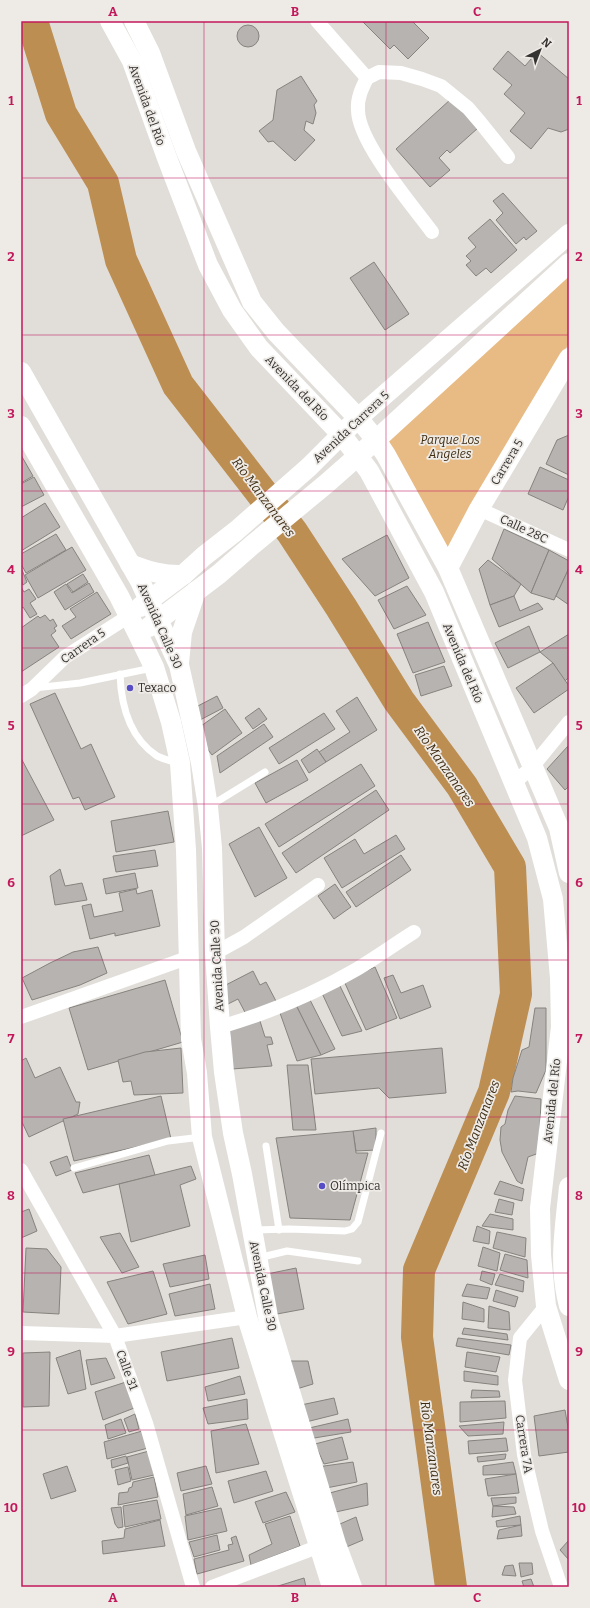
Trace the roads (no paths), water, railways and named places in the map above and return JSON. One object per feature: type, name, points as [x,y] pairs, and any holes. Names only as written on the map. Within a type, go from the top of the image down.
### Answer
[{"type":"main road","name":"Avenida del Río","points":[[110,21],[132,61],[208,265],[232,310],[259,348],[341,434],[369,471],[434,592],[513,784],[537,838],[553,899],[560,978],[561,1026],[540,1208],[541,1255],[546,1306],[569,1380]]},
{"type":"main road","name":"Avenida del Río","points":[[134,21],[150,53],[186,151],[252,302],[276,332],[358,418],[376,440],[386,455],[448,568],[559,828],[569,873]]},
{"type":"main road","name":"Avenida Carrera 5","points":[[129,616],[183,575],[204,556],[236,531],[309,467],[358,418],[569,234]]},
{"type":"main road","name":"Avenida Carrera 5","points":[[138,634],[159,620],[219,574],[326,484],[569,263]]},
{"type":"main road","name":"Carrera 5","points":[[448,568],[479,509],[569,358]]},
{"type":"main road","name":"Avenida Calle 30","points":[[21,372],[150,600],[179,665],[201,762],[208,807],[212,848],[215,953],[220,1027],[224,1072],[232,1125],[269,1322],[336,1544],[352,1587]]},
{"type":"main road","name":"Avenida Calle 30","points":[[21,426],[129,616],[154,668],[171,722],[180,763],[186,850],[191,1039],[197,1074],[202,1137],[247,1317],[332,1587]]},
{"type":"main road","points":[[130,564],[148,571],[168,576],[183,575]]},
{"type":"main road","points":[[179,665],[182,632],[197,590]]},
{"type":"main road","points":[[569,1186],[565,1257],[565,1291],[569,1306]]},
{"type":"street","points":[[317,21],[367,78]]},
{"type":"street","points":[[432,232],[372,150],[361,126],[357,110],[360,94],[367,78],[380,72],[401,73],[441,86],[468,108],[508,157]]},
{"type":"street","name":"Calle 28C","points":[[479,509],[569,550]]},
{"type":"street","name":"Carrera 5","points":[[26,692],[65,657],[129,616]]},
{"type":"street","points":[[513,784],[533,766],[569,722]]},
{"type":"street","points":[[215,953],[244,937],[318,885]]},
{"type":"street","points":[[220,1027],[261,1015],[291,1002],[357,969],[414,932]]},
{"type":"street","points":[[21,1017],[190,957]]},
{"type":"street","name":"Calle 31","points":[[21,1170],[114,1336],[146,1423],[193,1587]]},
{"type":"street","name":"Carrera 7A","points":[[546,1306],[520,1338],[515,1380],[524,1455],[542,1531],[561,1587]]},
{"type":"street","points":[[21,1333],[114,1336],[247,1317]]},
{"type":"street","points":[[212,1587],[320,1546]]},
{"type":"lane","points":[[26,692],[154,668]]},
{"type":"lane","points":[[120,674],[120,691],[131,728],[142,744],[158,756],[180,763]]},
{"type":"lane","points":[[208,807],[265,772]]},
{"type":"lane","points":[[252,1230],[289,1229],[345,1231],[352,1229],[358,1222],[381,1133]]},
{"type":"lane","points":[[74,1168],[168,1141],[202,1137]]},
{"type":"lane","points":[[266,1146],[279,1230]]},
{"type":"lane","points":[[258,1258],[287,1251],[358,1261]]},
{"type":"waterway","name":"Río Manzanares","points":[[32,21],[61,114],[103,183],[121,260],[178,385],[292,532],[341,607],[399,701],[462,786],[510,867],[516,994],[494,1092],[419,1270],[417,1337],[451,1587]]},
{"type":"place","name":"Texaco","points":[[130,688]]},
{"type":"place","name":"Olímpica","points":[[322,1186]]},
{"type":"park label","name":"Parque Los Angeles","points":[[450,447]]}]
